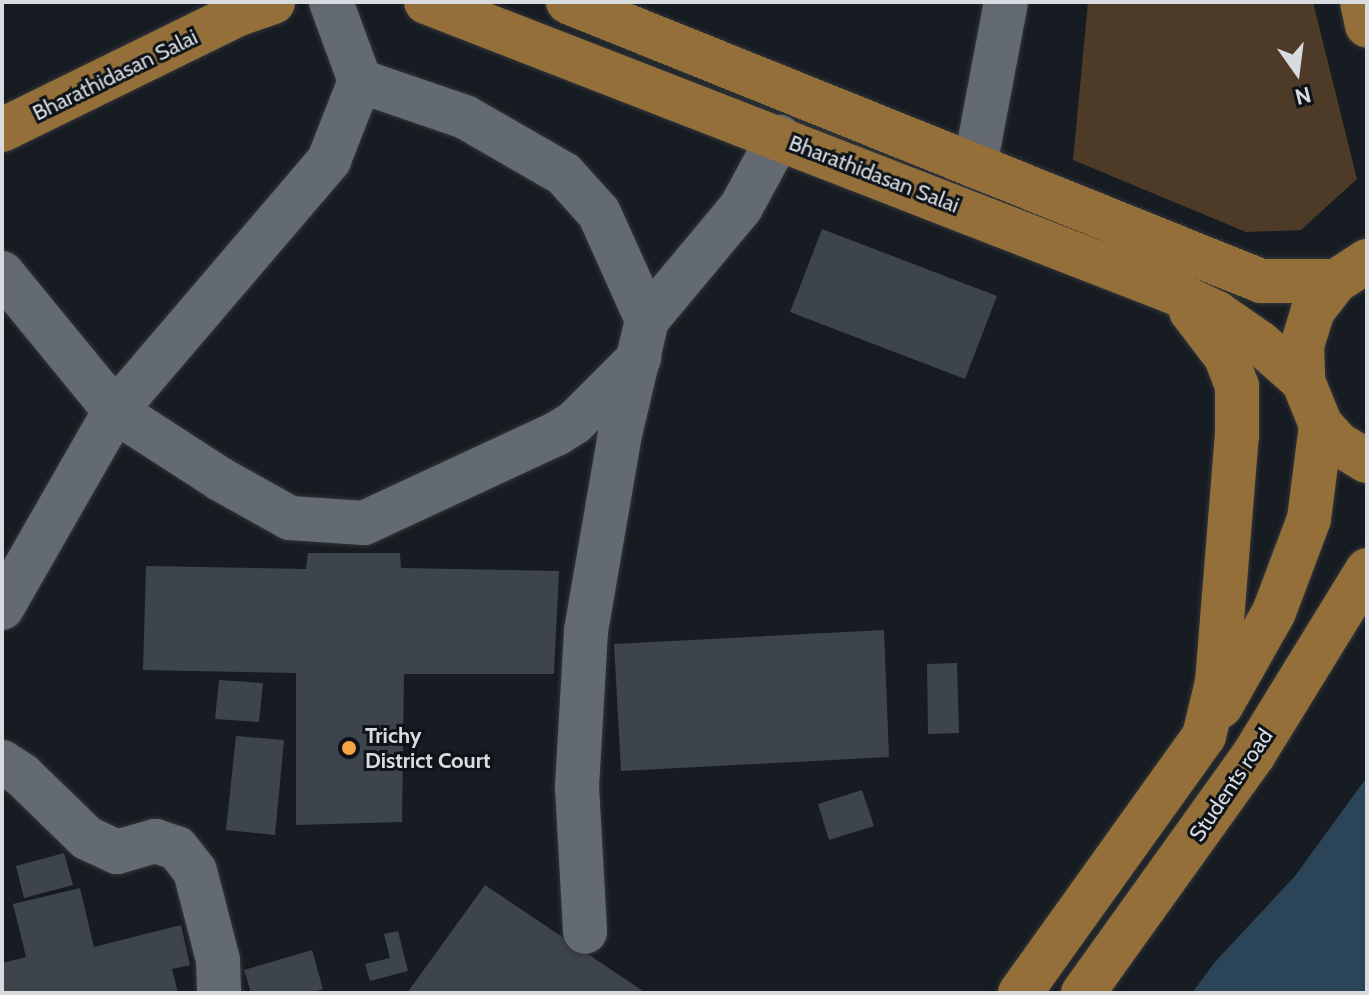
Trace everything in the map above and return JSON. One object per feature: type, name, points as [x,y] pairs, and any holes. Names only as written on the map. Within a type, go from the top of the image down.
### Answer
[{"type":"main road","name":"Bharathidasan Salai","points":[[2,130],[239,14],[273,2]]},
{"type":"main road","name":"Bharathidasan Salai","points":[[426,2],[1173,292],[1238,328],[1303,381]]},
{"type":"main road","name":"Bharathidasan Salai","points":[[568,2],[1261,281],[1359,266]]},
{"type":"main road","points":[[1362,2],[1367,25]]},
{"type":"main road","points":[[1359,266],[1313,310],[1302,345],[1303,381],[1321,425],[1337,443],[1367,461]]},
{"type":"main road","points":[[1173,292],[1226,357],[1237,386],[1237,436],[1217,682],[1204,736]]},
{"type":"main road","points":[[1020,993],[1204,736],[1279,599],[1309,519],[1321,425]]},
{"type":"main road","name":"Students road","points":[[1083,993],[1254,754],[1367,570]]},
{"type":"street","points":[[2,608],[115,411],[329,160],[360,81],[331,2]]},
{"type":"street","points":[[975,166],[1006,2]]},
{"type":"street","points":[[360,81],[465,117],[564,174],[599,213],[643,339],[620,434],[586,631],[577,787],[585,932]]},
{"type":"street","points":[[2,273],[115,411],[220,479],[290,518],[364,523],[556,434],[575,422],[643,339],[741,207],[779,137]]},
{"type":"street","points":[[2,762],[22,775],[87,838],[117,852],[155,841],[177,848],[195,871],[218,960],[219,993]]},
{"type":"shaded area","points":[[1088,2],[1313,2],[1357,179],[1301,230],[1246,232],[1073,160]]},
{"type":"water","points":[[1367,777],[1367,993],[1192,993],[1214,963],[1295,876]]},
{"type":"building","points":[[822,229],[997,296],[965,379],[790,312]]},
{"type":"building","name":"Trichy District Court","points":[[308,553],[400,553],[401,568],[559,571],[554,674],[404,674],[402,822],[296,825],[296,673],[143,670],[146,566],[306,569]]},
{"type":"building","points":[[884,630],[889,757],[621,771],[614,644]]},
{"type":"building","points":[[957,663],[959,733],[928,734],[927,664]]},
{"type":"building","points":[[219,680],[263,683],[259,722],[215,719]]},
{"type":"building","points":[[236,736],[284,740],[275,835],[226,830]]},
{"type":"building","points":[[862,790],[874,826],[829,840],[818,804]]},
{"type":"building","points":[[64,853],[73,885],[24,898],[16,866]]},
{"type":"building","points":[[485,885],[646,993],[407,993]]},
{"type":"building","points":[[80,888],[94,947],[181,925],[190,965],[172,969],[178,993],[2,993],[2,963],[26,957],[13,904]]},
{"type":"building","points":[[398,931],[408,971],[370,981],[365,964],[390,958],[384,934]]},
{"type":"building","points":[[312,950],[323,989],[310,993],[251,993],[244,970]]},
{"type":"place","name":"Trichy District Court","points":[[349,748]]}]
